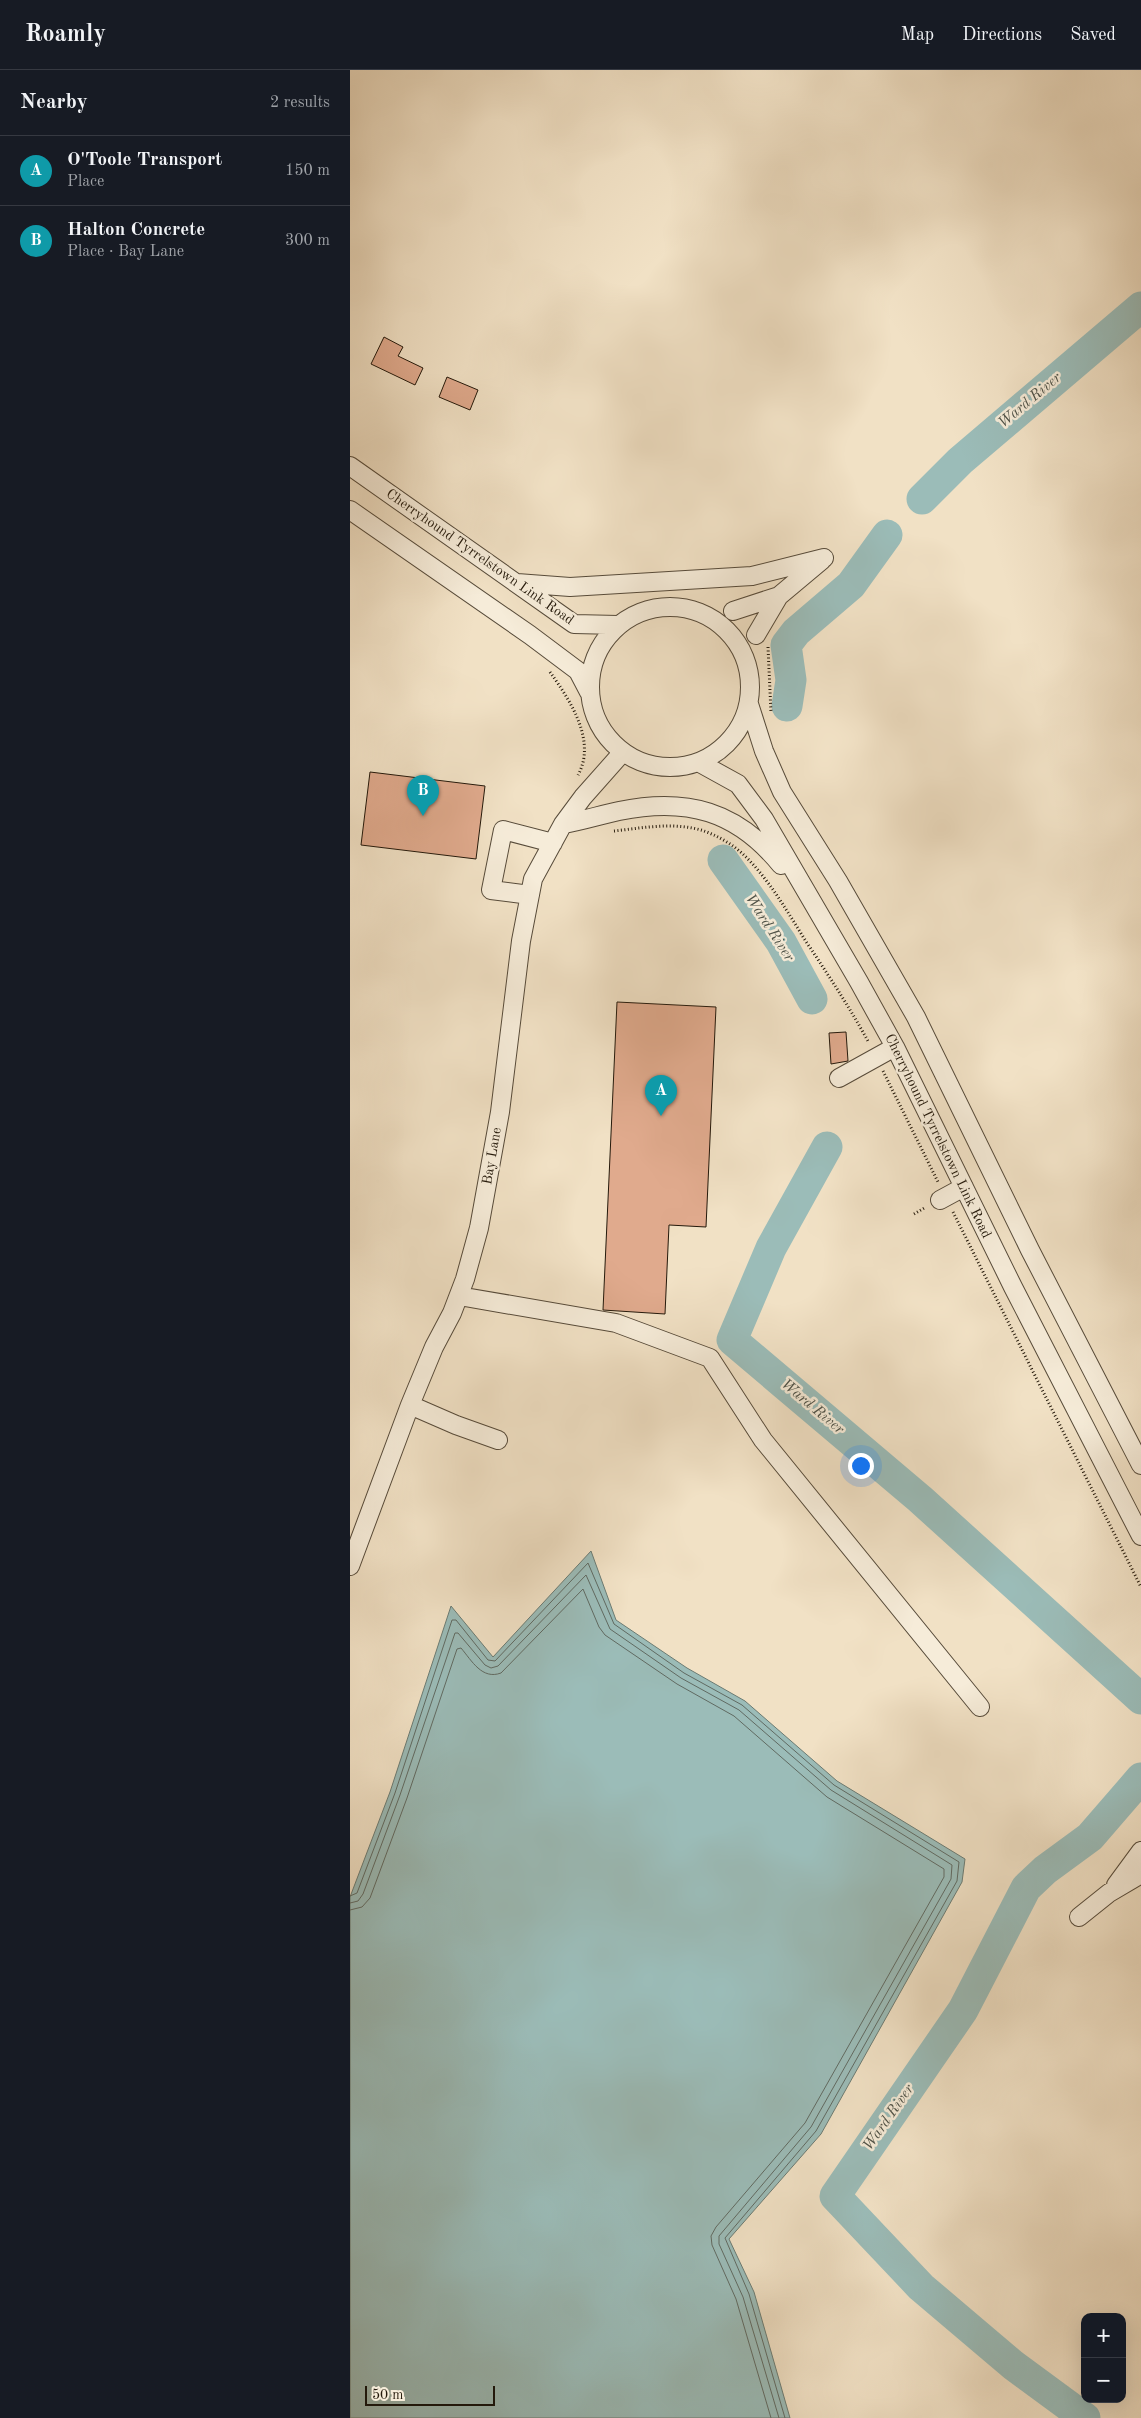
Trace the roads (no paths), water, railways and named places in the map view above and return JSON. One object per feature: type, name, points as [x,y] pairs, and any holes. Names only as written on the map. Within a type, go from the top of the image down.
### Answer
[{"type":"street","name":"Cherryhound Tyrrelstown Link Road","points":[[350,466],[574,624],[618,625]]},
{"type":"street","points":[[350,510],[530,635],[578,671],[589,692]]},
{"type":"street","points":[[516,583],[570,588],[752,576],[824,558],[779,596],[756,635]]},
{"type":"street","points":[[733,611],[779,596]]},
{"type":"street","points":[[664,607],[679,607],[700,612],[718,623],[734,638],[745,657],[750,678],[749,704],[740,729],[722,749],[700,763],[673,769],[646,765],[622,753],[605,736],[594,716],[589,692],[590,674],[596,656],[605,639],[618,625],[636,614],[664,607]]},
{"type":"street","points":[[749,704],[764,750],[782,792],[838,881],[916,1018],[1030,1250],[1141,1465]]},
{"type":"street","name":"Bay Lane","points":[[350,1566],[410,1405],[434,1347],[452,1314],[459,1296],[479,1228],[491,1169],[533,879],[563,824],[589,790],[622,753]]},
{"type":"street","name":"Cherryhound Tyrrelstown Link Road","points":[[700,763],[738,784],[764,819],[859,982],[895,1047],[1013,1287],[1140,1535]]},
{"type":"street","points":[[563,824],[661,805],[684,806],[708,811],[740,826],[767,849],[793,881],[859,982]]},
{"type":"street","points":[[530,895],[491,890],[502,830],[553,843]]},
{"type":"street","points":[[839,1078],[895,1047]]},
{"type":"street","points":[[943,1198],[964,1187]]},
{"type":"street","points":[[459,1296],[616,1323],[710,1358],[763,1440],[980,1707]]},
{"type":"street","points":[[410,1405],[456,1425],[498,1440]]},
{"type":"street","points":[[1109,1893],[1141,1851]]},
{"type":"street","points":[[1079,1917],[1109,1893],[1141,1874]]},
{"type":"street","points":[[1109,1893],[1141,1889]]},
{"type":"water","points":[[591,1551],[616,1620],[687,1668],[745,1701],[837,1781],[965,1859],[962,1882],[821,2134],[729,2239],[754,2292],[790,2418],[350,2418],[350,1897],[390,1792],[451,1606],[493,1657]]},
{"type":"waterway","name":"Ward River","points":[[922,499],[960,461],[1141,307]]},
{"type":"waterway","name":"Ward River","points":[[787,706],[791,680],[786,645],[796,632],[851,585],[887,535]]},
{"type":"waterway","name":"Ward River","points":[[723,860],[781,942],[812,999]]},
{"type":"waterway","name":"Ward River","points":[[827,1147],[771,1248],[732,1340],[920,1499],[1141,1699]]},
{"type":"waterway","name":"Ward River","points":[[1085,2418],[1013,2365],[921,2287],[835,2196],[963,2010],[1026,1888],[1045,1870],[1090,1837],[1141,1778]]},
{"type":"place","name":"Halton Concrete","points":[[423,816]]},
{"type":"place","name":"O'Toole Transport","points":[[661,1116]]}]
